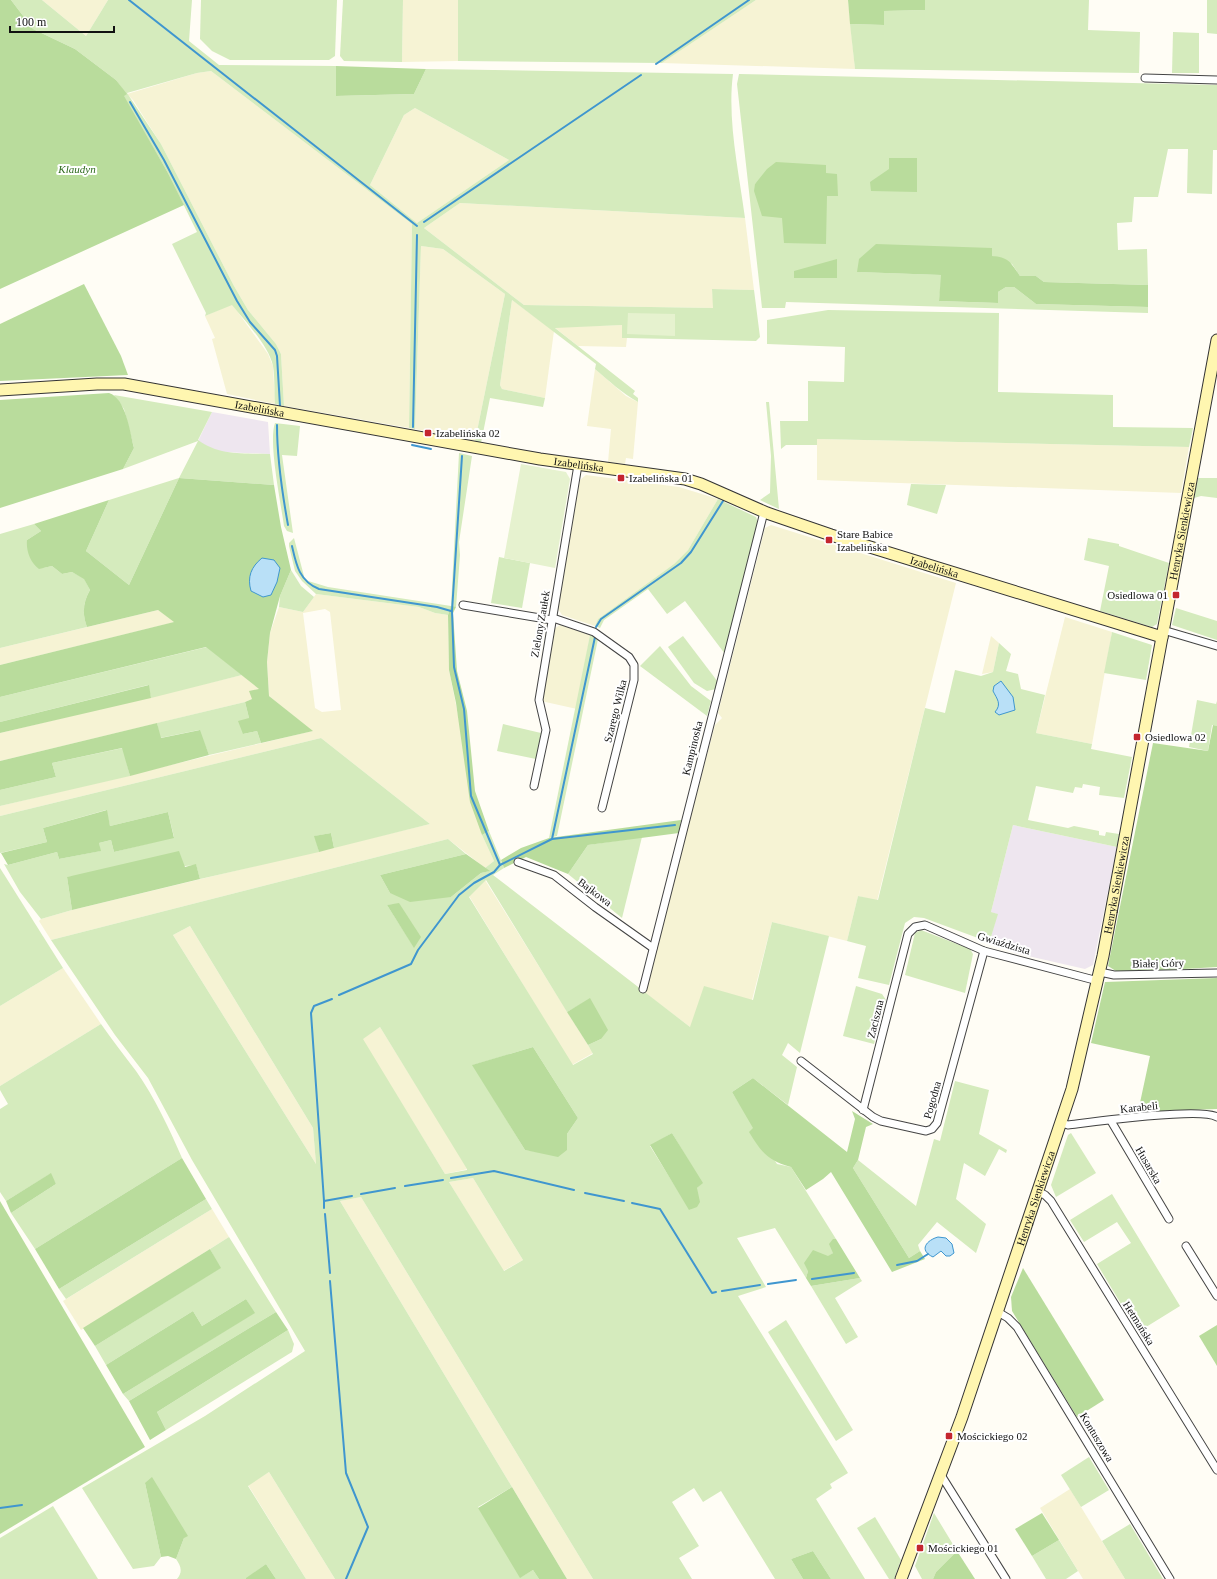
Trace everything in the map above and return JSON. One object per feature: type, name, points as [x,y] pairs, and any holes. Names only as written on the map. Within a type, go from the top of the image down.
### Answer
[{"type":"street","points":[[1146,78],[1217,80]]},
{"type":"street","name":"Henryka Sienkiewicza","points":[[901,1579],[962,1417],[1039,1192],[1072,1089],[1099,976],[1217,340]]},
{"type":"street","name":"Izabelińska","points":[[0,390],[97,384],[131,385],[578,465],[694,481],[764,512],[932,567],[1162,634]]},
{"type":"street","name":"Zielony Zaułek","points":[[534,786],[546,730],[539,700],[578,465]]},
{"type":"street","name":"Kampinoska","points":[[643,989],[764,512]]},
{"type":"street","points":[[463,605],[552,619]]},
{"type":"street","name":"Szarego Wilka","points":[[552,619],[594,632],[628,657],[634,665],[634,680],[602,808]]},
{"type":"street","points":[[1162,634],[1217,646]]},
{"type":"street","name":"Bajkowa","points":[[518,862],[554,875],[653,948]]},
{"type":"street","name":"Gwiaździsta","points":[[908,934],[915,927],[925,925],[984,951],[1099,976]]},
{"type":"street","name":"Zaciszna","points":[[863,1110],[908,934]]},
{"type":"street","name":"Pogodna","points":[[801,1061],[863,1110],[882,1120],[926,1131],[936,1126],[984,951]]},
{"type":"street","name":"Białej Góry","points":[[1099,976],[1217,973]]},
{"type":"street","name":"Karabeli","points":[[1062,1123],[1068,1125],[1176,1114],[1207,1113],[1217,1117]]},
{"type":"street","name":"Husarska","points":[[1111,1121],[1169,1219]]},
{"type":"street","name":"Hetmańska","points":[[1039,1192],[1051,1201],[1217,1470]]},
{"type":"street","points":[[1186,1246],[1217,1296]]},
{"type":"street","name":"Kontuszowa","points":[[998,1312],[1008,1318],[1017,1327],[1170,1579]]},
{"type":"street","points":[[941,1475],[1006,1579]]},
{"type":"shaded area","points":[[42,0],[108,0],[86,36]]},
{"type":"shaded area","points":[[403,0],[458,0],[458,61],[402,62]]},
{"type":"shaded area","points":[[756,0],[848,0],[855,69],[662,63]]},
{"type":"shaded area","points":[[211,71],[412,224],[409,428],[284,406],[281,354],[276,344],[248,310],[234,286],[161,144],[133,100],[127,94],[197,73]]},
{"type":"shaded area","points":[[415,108],[509,160],[417,223],[370,185],[404,115]]},
{"type":"shaded area","points":[[460,203],[745,218],[754,290],[712,289],[714,308],[524,305],[424,228]]},
{"type":"shaded area","points":[[421,246],[443,249],[505,294],[475,441],[415,429]]},
{"type":"shaded area","points":[[512,300],[554,331],[545,398],[502,389],[500,385]]},
{"type":"shaded area","points":[[232,304],[268,354],[273,366],[275,404],[227,394],[212,339],[215,338],[205,316]]},
{"type":"shaded area","points":[[623,325],[622,338],[627,338],[626,347],[578,346],[554,327]]},
{"type":"shaded area","points":[[595,369],[626,396],[638,402],[633,459],[626,458],[625,464],[608,462],[611,429],[587,426]]},
{"type":"shaded area","points":[[212,412],[268,422],[270,454],[222,452],[206,447],[198,441]]},
{"type":"shaded area","points":[[817,439],[1189,447],[1181,493],[817,480]]},
{"type":"shaded area","points":[[586,475],[679,487],[718,499],[688,550],[674,564],[598,619],[595,626],[562,615],[557,607],[580,480]]},
{"type":"shaded area","points":[[771,525],[956,583],[877,901],[858,896],[847,941],[772,922],[752,1000],[690,1027],[644,992],[715,725],[722,718],[718,713],[765,528]]},
{"type":"shaded area","points":[[316,594],[419,607],[435,613],[448,615],[449,670],[482,835],[494,861],[485,868],[448,839],[51,940],[39,921],[41,919],[72,910],[430,824],[321,738],[0,816],[0,806],[312,731],[269,696],[267,662],[270,633],[279,607],[303,612]],"holes":[[[325,609],[330,612],[341,710],[322,712],[315,708],[303,613]]]},
{"type":"shaded area","points":[[158,610],[175,622],[0,665],[0,648]]},
{"type":"shaded area","points":[[1065,617],[1112,632],[1092,744],[1036,733]]},
{"type":"shaded area","points":[[560,625],[590,635],[577,709],[541,701],[554,629]]},
{"type":"shaded area","points":[[991,636],[999,643],[993,672],[982,674]]},
{"type":"shaded area","points":[[242,675],[260,689],[252,699],[245,702],[0,761],[0,733]]},
{"type":"shaded area","points":[[1013,825],[1117,847],[1093,965],[1085,969],[1015,953],[994,944],[991,937],[997,914],[991,912]]},
{"type":"shaded area","points":[[485,880],[593,1053],[572,1065],[469,896]]},
{"type":"shaded area","points":[[190,926],[313,1128],[316,1164],[173,935]]},
{"type":"shaded area","points":[[63,968],[101,1024],[0,1086],[0,1006]]},
{"type":"shaded area","points":[[380,1027],[468,1169],[445,1174],[362,1039]]},
{"type":"shaded area","points":[[473,1178],[523,1260],[503,1271],[449,1182]]},
{"type":"shaded area","points":[[361,1197],[593,1579],[567,1579],[340,1201]]},
{"type":"shaded area","points":[[212,1209],[229,1237],[81,1330],[63,1301]]},
{"type":"shaded area","points":[[269,1472],[335,1579],[306,1579],[248,1485]]},
{"type":"shaded area","points":[[1070,1489],[1125,1579],[1083,1579],[1040,1508]]},
{"type":"green space","name":"Klaudyn","points":[[0,0],[11,0],[33,29],[75,49],[116,80],[127,94],[124,96],[168,173],[184,205],[0,289]]},
{"type":"green space","points":[[11,0],[42,0],[86,36],[108,0],[192,0],[189,41],[219,65],[336,66],[337,96],[414,94],[426,69],[733,74],[733,128],[745,218],[460,203],[424,228],[524,305],[713,308],[712,289],[754,290],[760,337],[756,341],[622,338],[622,325],[555,328],[635,391],[633,394],[638,398],[638,402],[621,391],[595,369],[596,364],[512,300],[500,385],[502,389],[545,398],[543,407],[490,398],[481,443],[475,441],[505,294],[443,249],[421,246],[415,429],[409,428],[412,224],[211,71],[197,73],[127,93],[161,144],[234,286],[248,310],[276,344],[281,354],[284,406],[275,404],[274,371],[271,358],[262,342],[250,326],[232,305],[205,316],[206,313],[172,244],[197,232],[168,173],[123,96],[126,94],[116,80],[75,49],[33,29]],"holes":[[[415,108],[509,160],[417,223],[370,185],[404,115]]]},
{"type":"green space","points":[[201,0],[337,0],[335,56],[329,60],[230,60],[212,51],[200,39]]},
{"type":"green space","points":[[343,0],[403,0],[402,62],[344,61],[340,56]]},
{"type":"green space","points":[[458,0],[756,0],[662,63],[458,61]]},
{"type":"green space","points":[[848,0],[925,0],[925,10],[884,11],[884,25],[850,24]]},
{"type":"green space","points":[[925,0],[1089,0],[1088,30],[1140,32],[1139,73],[855,69],[850,24],[883,25],[884,11],[925,10]]},
{"type":"green space","points":[[1207,0],[1217,0],[1217,34],[1207,33]]},
{"type":"green space","points":[[1173,32],[1199,33],[1199,73],[1172,73]]},
{"type":"green space","points":[[336,66],[426,69],[414,94],[336,96]]},
{"type":"green space","points":[[739,74],[1217,85],[1217,150],[1213,150],[1212,194],[1187,193],[1188,149],[1168,149],[1158,197],[1134,197],[1132,222],[1117,223],[1118,250],[1147,249],[1148,285],[1044,282],[1036,276],[1020,276],[1012,264],[992,256],[992,248],[858,272],[942,275],[939,301],[998,303],[998,292],[1006,287],[1014,287],[1036,304],[1148,307],[1148,313],[786,302],[785,308],[762,308],[737,84]],"holes":[[[826,165],[826,173],[755,184],[759,181]]]},
{"type":"green space","points":[[889,158],[917,158],[917,192],[871,191],[870,182],[889,169]]},
{"type":"green space","points":[[776,162],[826,165],[826,173],[837,174],[838,196],[827,196],[826,244],[784,243],[782,218],[762,216],[754,191],[755,184],[767,169]]},
{"type":"green space","points":[[876,244],[992,248],[992,256],[1006,259],[1020,276],[1036,276],[1044,282],[1148,285],[1148,307],[1036,304],[1014,287],[1006,287],[998,292],[998,303],[939,301],[941,275],[857,272],[859,259]]},
{"type":"green space","points":[[837,259],[837,278],[794,278],[794,271]]},
{"type":"green space","points":[[84,284],[121,356],[128,375],[0,381],[0,324]]},
{"type":"green space","points":[[828,310],[999,313],[998,392],[1113,395],[1113,427],[1193,428],[1189,447],[817,439],[817,445],[786,445],[781,449],[780,421],[808,421],[808,381],[844,382],[845,347],[767,344],[767,320]]},
{"type":"green space","points":[[628,313],[675,314],[675,336],[627,334]]},
{"type":"green space","points":[[109,393],[115,396],[120,402],[129,425],[134,448],[123,469],[0,508],[0,400]]},
{"type":"green space","points":[[114,395],[212,412],[198,440],[215,449],[232,453],[270,454],[274,485],[179,478],[198,441],[123,469],[134,448],[124,409]]},
{"type":"green space","points":[[766,402],[769,402],[779,509],[760,500],[770,493],[771,456]]},
{"type":"green space","points":[[275,423],[300,426],[297,456],[282,455],[293,533],[287,531],[284,526],[274,458],[273,432]]},
{"type":"green space","points":[[459,453],[472,456],[459,542],[460,555],[456,607],[451,607],[448,615],[435,613],[419,607],[316,594],[302,581],[295,571],[289,546],[289,543],[294,538],[305,580],[328,587],[451,606]]},
{"type":"green space","points":[[521,464],[566,472],[570,479],[555,568],[504,558]]},
{"type":"green space","points":[[179,478],[129,585],[86,551],[109,500]]},
{"type":"green space","points":[[179,478],[274,485],[281,527],[291,570],[280,596],[270,633],[267,662],[269,696],[313,731],[261,743],[257,731],[243,734],[238,721],[249,718],[245,702],[252,699],[249,691],[259,689],[206,647],[0,697],[0,665],[174,622],[158,610],[87,627],[84,617],[84,608],[90,590],[84,579],[72,572],[62,574],[52,566],[39,569],[29,556],[27,540],[41,531],[34,524],[109,500],[86,551],[129,585]]},
{"type":"green space","points":[[1198,478],[1217,478],[1217,498],[1201,496],[1194,498]]},
{"type":"green space","points":[[911,484],[946,485],[937,514],[907,505]]},
{"type":"green space","points":[[718,499],[756,517],[758,523],[725,654],[685,601],[667,614],[648,589],[604,620],[600,628],[595,626],[598,619],[674,564],[688,550]]},
{"type":"green space","points":[[34,524],[41,531],[27,540],[43,568],[52,566],[62,574],[72,572],[84,578],[90,590],[84,608],[84,617],[87,627],[0,648],[0,534]]},
{"type":"green space","points":[[1088,538],[1119,544],[1119,546],[1169,563],[1157,624],[1152,627],[1100,611],[1109,566],[1084,560]]},
{"type":"green space","points":[[499,557],[530,563],[522,608],[491,603]]},
{"type":"green space","points":[[291,570],[301,586],[314,597],[303,612],[279,607],[280,596]]},
{"type":"green space","points":[[451,606],[456,607],[453,613],[457,671],[467,711],[475,791],[489,831],[482,835],[470,802],[456,703],[449,670],[448,615]]},
{"type":"green space","points":[[1176,608],[1217,621],[1217,640],[1172,625]]},
{"type":"green space","points":[[1112,632],[1152,645],[1146,680],[1104,673]]},
{"type":"green space","points":[[590,635],[598,639],[557,836],[549,838]]},
{"type":"green space","points":[[683,636],[718,682],[716,689],[707,691],[694,683],[668,647]]},
{"type":"green space","points":[[999,643],[1011,654],[1006,671],[1018,674],[1021,689],[1045,695],[1036,733],[1092,744],[1091,749],[1132,757],[1124,798],[1099,795],[1100,787],[1083,784],[1082,788],[1075,787],[1073,793],[1036,786],[1028,820],[1068,828],[1074,826],[1099,831],[1099,835],[1105,836],[1106,832],[1119,834],[1117,847],[1013,825],[991,912],[998,914],[991,937],[994,944],[924,918],[914,917],[905,923],[889,985],[858,978],[866,946],[847,941],[858,896],[878,900],[925,708],[945,713],[955,670],[981,676],[993,672]]},
{"type":"green space","points":[[660,646],[691,686],[711,701],[707,716],[640,666]]},
{"type":"green space","points":[[207,647],[242,675],[151,698],[148,685],[0,722],[0,697]]},
{"type":"green space","points":[[149,685],[151,698],[0,733],[0,722]]},
{"type":"green space","points":[[1197,700],[1216,704],[1217,701],[1217,726],[1212,725],[1208,751],[1189,747]]},
{"type":"green space","points":[[245,702],[249,718],[243,734],[257,731],[261,743],[209,755],[199,730],[160,738],[157,723]]},
{"type":"green space","points":[[157,723],[161,738],[200,730],[209,755],[130,776],[122,748],[52,763],[56,777],[0,790],[0,761]]},
{"type":"green space","points":[[503,724],[541,733],[536,759],[497,751]]},
{"type":"green space","points":[[1213,725],[1217,726],[1217,967],[1119,973],[1108,966],[1153,743],[1208,751]]},
{"type":"green space","points":[[321,738],[430,824],[334,848],[331,833],[315,836],[319,852],[200,879],[196,865],[67,877],[72,910],[41,919],[20,892],[4,864],[8,865],[57,852],[59,859],[100,851],[99,843],[111,840],[114,852],[174,837],[168,812],[110,826],[106,810],[43,828],[47,842],[0,853],[0,816]]},
{"type":"green space","points":[[123,748],[130,776],[0,806],[0,790],[56,777],[52,763]]},
{"type":"green space","points":[[107,810],[110,826],[168,812],[174,838],[114,852],[111,840],[99,843],[101,851],[59,859],[57,852],[8,865],[1,853],[47,842],[43,828]]},
{"type":"green space","points":[[681,820],[679,833],[588,845],[568,874],[526,857],[504,868],[501,860],[521,848],[549,838]]},
{"type":"green space","points":[[489,831],[504,868],[493,875],[690,1027],[704,986],[753,1000],[772,922],[829,936],[800,1053],[788,1043],[782,1055],[797,1067],[788,1105],[753,1078],[732,1092],[777,1164],[791,1167],[836,1239],[833,1239],[833,1253],[808,1271],[806,1278],[775,1228],[737,1238],[766,1287],[738,1296],[848,1473],[830,1484],[832,1488],[816,1499],[865,1579],[831,1579],[813,1551],[791,1559],[803,1579],[775,1579],[721,1491],[703,1502],[694,1488],[672,1502],[699,1546],[679,1558],[692,1579],[593,1579],[361,1197],[340,1201],[512,1487],[478,1507],[521,1577],[533,1570],[539,1579],[335,1579],[269,1472],[248,1486],[306,1579],[276,1579],[266,1564],[246,1579],[177,1579],[181,1569],[176,1559],[184,1538],[145,1483],[161,1557],[154,1566],[133,1569],[82,1488],[205,1416],[305,1351],[192,1160],[148,1078],[115,1035],[51,940],[448,839],[466,854],[380,875],[390,893],[451,897],[481,873],[489,871],[485,868],[494,861],[482,835]],"holes":[[[486,880],[567,1012],[590,999],[601,1039],[588,1045],[593,1054],[573,1065],[469,897]],[[399,904],[414,947],[387,905]],[[190,926],[313,1128],[316,1164],[173,935]],[[380,1027],[467,1169],[445,1174],[363,1039]],[[533,1047],[578,1118],[567,1134],[539,1152],[525,1150],[473,1065]],[[672,1133],[702,1183],[697,1188],[690,1210],[650,1146]],[[473,1178],[523,1260],[504,1271],[449,1182]]]},
{"type":"green space","points":[[331,833],[334,848],[319,852],[314,836]]},
{"type":"green space","points":[[642,837],[622,918],[568,874],[588,845]]},
{"type":"green space","points":[[179,851],[185,867],[196,864],[200,879],[72,910],[67,877]]},
{"type":"green space","points":[[466,854],[490,871],[481,873],[451,897],[410,902],[390,893],[380,875]]},
{"type":"green space","points":[[0,868],[63,968],[0,1006]]},
{"type":"green space","points":[[399,903],[421,937],[414,948],[387,905]]},
{"type":"green space","points":[[921,930],[970,949],[973,954],[965,993],[905,975],[915,933]]},
{"type":"green space","points":[[1217,978],[1217,1109],[1138,1112],[1150,1056],[1091,1043],[1105,982]]},
{"type":"green space","points":[[856,986],[882,994],[886,1000],[874,1044],[843,1036]]},
{"type":"green space","points":[[590,998],[608,1030],[601,1039],[588,1045],[567,1012]]},
{"type":"green space","points":[[101,1024],[136,1071],[149,1092],[167,1124],[182,1158],[35,1249],[11,1213],[56,1184],[50,1174],[6,1201],[0,1192],[0,1109],[8,1104],[0,1090],[0,1086]]},
{"type":"green space","points":[[533,1047],[578,1118],[567,1134],[567,1150],[558,1157],[525,1150],[472,1065]]},
{"type":"green space","points":[[753,1078],[847,1152],[855,1119],[852,1111],[873,1124],[866,1127],[858,1160],[853,1168],[909,1258],[920,1251],[925,1259],[892,1272],[831,1172],[806,1190],[791,1167],[776,1162],[761,1150],[749,1132],[753,1128],[732,1092]]},
{"type":"green space","points":[[955,1081],[989,1090],[979,1134],[1007,1150],[1006,1153],[999,1149],[985,1176],[964,1163],[956,1199],[986,1224],[976,1253],[937,1222],[918,1245],[920,1251],[909,1258],[853,1168],[858,1160],[916,1206],[934,1139],[940,1141]]},
{"type":"green space","points":[[672,1133],[703,1183],[697,1188],[700,1202],[697,1207],[689,1210],[650,1145]]},
{"type":"green space","points":[[1071,1133],[1096,1173],[1056,1197],[1051,1185],[1068,1135]]},
{"type":"green space","points":[[182,1158],[206,1199],[59,1289],[35,1249]]},
{"type":"green space","points":[[51,1173],[56,1184],[11,1213],[6,1201]]},
{"type":"green space","points":[[1112,1194],[1180,1306],[1138,1332],[1097,1264],[1131,1243],[1117,1222],[1084,1242],[1070,1220]]},
{"type":"green space","points":[[206,1199],[212,1209],[66,1299],[59,1289]]},
{"type":"green space","points":[[0,1201],[145,1447],[0,1534]]},
{"type":"green space","points":[[229,1237],[276,1312],[129,1401],[123,1394],[254,1313],[246,1299],[202,1326],[193,1311],[106,1365],[95,1346],[220,1268],[210,1249]]},
{"type":"green space","points":[[833,1239],[836,1239],[860,1278],[811,1286],[806,1278],[808,1271],[804,1263],[813,1250],[828,1256],[833,1253],[829,1244]]},
{"type":"green space","points":[[210,1249],[221,1268],[95,1346],[83,1328]]},
{"type":"green space","points":[[1023,1268],[1104,1400],[1077,1417],[1012,1311],[1011,1297]]},
{"type":"green space","points":[[860,1278],[862,1281],[835,1298],[858,1337],[846,1344],[811,1286]]},
{"type":"green space","points":[[246,1299],[255,1313],[123,1394],[106,1365],[193,1311],[202,1326]]},
{"type":"green space","points":[[276,1312],[288,1330],[157,1412],[166,1430],[150,1440],[129,1401]]},
{"type":"green space","points":[[786,1320],[853,1430],[836,1441],[768,1332]]},
{"type":"green space","points":[[1217,1325],[1217,1366],[1199,1336]]},
{"type":"green space","points":[[288,1330],[294,1344],[292,1352],[166,1430],[157,1412]]},
{"type":"green space","points":[[1089,1457],[1109,1490],[1081,1507],[1061,1475]]},
{"type":"green space","points":[[152,1477],[188,1536],[184,1538],[176,1559],[168,1556],[161,1557],[145,1483]]},
{"type":"green space","points":[[512,1487],[567,1579],[539,1579],[533,1570],[520,1578],[478,1508]]},
{"type":"green space","points":[[53,1506],[98,1579],[0,1579],[0,1538]]},
{"type":"green space","points":[[934,1513],[957,1551],[936,1572],[933,1579],[922,1579],[915,1566]]},
{"type":"green space","points":[[1042,1513],[1059,1540],[1032,1556],[1015,1529]]},
{"type":"green space","points":[[875,1517],[901,1560],[894,1579],[889,1579],[857,1528]]},
{"type":"green space","points":[[1130,1524],[1163,1579],[1125,1579],[1102,1541]]},
{"type":"green space","points":[[1059,1540],[1078,1571],[1066,1579],[1046,1579],[1032,1556]]},
{"type":"green space","points":[[813,1551],[831,1579],[803,1579],[791,1559]]},
{"type":"green space","points":[[957,1551],[975,1579],[933,1579],[936,1572]]},
{"type":"green space","points":[[266,1564],[276,1579],[246,1579],[246,1578]]},
{"type":"water","points":[[262,558],[274,560],[280,568],[277,582],[271,595],[263,597],[251,591],[249,581],[255,565]]},
{"type":"water","points":[[1001,681],[1013,697],[1015,710],[999,715],[995,712],[998,704],[993,691],[994,686]]},
{"type":"water","points":[[938,1237],[946,1238],[952,1244],[954,1253],[950,1256],[946,1256],[941,1251],[933,1257],[928,1254],[925,1248],[926,1246],[930,1240]]},
{"type":"waterway","points":[[129,0],[417,226]]},
{"type":"waterway","points":[[656,64],[749,0]]},
{"type":"waterway","points":[[424,222],[641,75]]},
{"type":"waterway","points":[[130,102],[164,160],[237,301],[250,322],[275,350],[277,356],[280,406]]},
{"type":"waterway","points":[[413,427],[417,235]]},
{"type":"waterway","points":[[277,425],[280,475],[288,525]]},
{"type":"waterway","points":[[412,445],[431,449]]},
{"type":"waterway","points":[[462,456],[452,611],[454,667],[464,709],[471,796],[500,865]]},
{"type":"waterway","points":[[596,627],[601,619],[681,563],[691,552],[723,501]]},
{"type":"waterway","points":[[292,546],[297,565],[303,577],[312,586],[319,589],[437,607],[451,611]]},
{"type":"waterway","points":[[552,839],[595,637]]},
{"type":"waterway","points":[[339,995],[411,964],[418,950],[459,895],[474,883],[494,872],[500,865],[552,839],[675,825]]},
{"type":"waterway","points":[[324,1201],[311,1013],[314,1006],[332,999]]},
{"type":"waterway","points":[[451,1178],[494,1171],[574,1190]]},
{"type":"waterway","points":[[405,1186],[443,1180]]},
{"type":"waterway","points":[[361,1194],[395,1188]]},
{"type":"waterway","points":[[585,1193],[624,1201]]},
{"type":"waterway","points":[[324,1208],[324,1201],[352,1196]]},
{"type":"waterway","points":[[632,1203],[660,1209],[712,1293],[716,1292]]},
{"type":"waterway","points":[[325,1214],[330,1273]]},
{"type":"waterway","points":[[897,1265],[917,1261],[928,1254]]},
{"type":"waterway","points":[[812,1279],[854,1273]]},
{"type":"waterway","points":[[768,1284],[796,1280]]},
{"type":"waterway","points":[[330,1281],[346,1473],[368,1527],[346,1579]]},
{"type":"waterway","points":[[722,1291],[760,1285]]},
{"type":"waterway","points":[[0,1508],[22,1505]]},
{"type":"place","name":"Izabelińska 02","points":[[428,433]]},
{"type":"place","name":"Izabelińska 01","points":[[621,478]]},
{"type":"place","name":"Stare Babice Izabelińska","points":[[829,540]]},
{"type":"place","name":"Osiedlowa 01","points":[[1176,595]]},
{"type":"place","name":"Osiedlowa 02","points":[[1137,737]]},
{"type":"place","name":"Mościckiego 02","points":[[949,1436]]},
{"type":"place","name":"Mościckiego 01","points":[[920,1548]]}]
